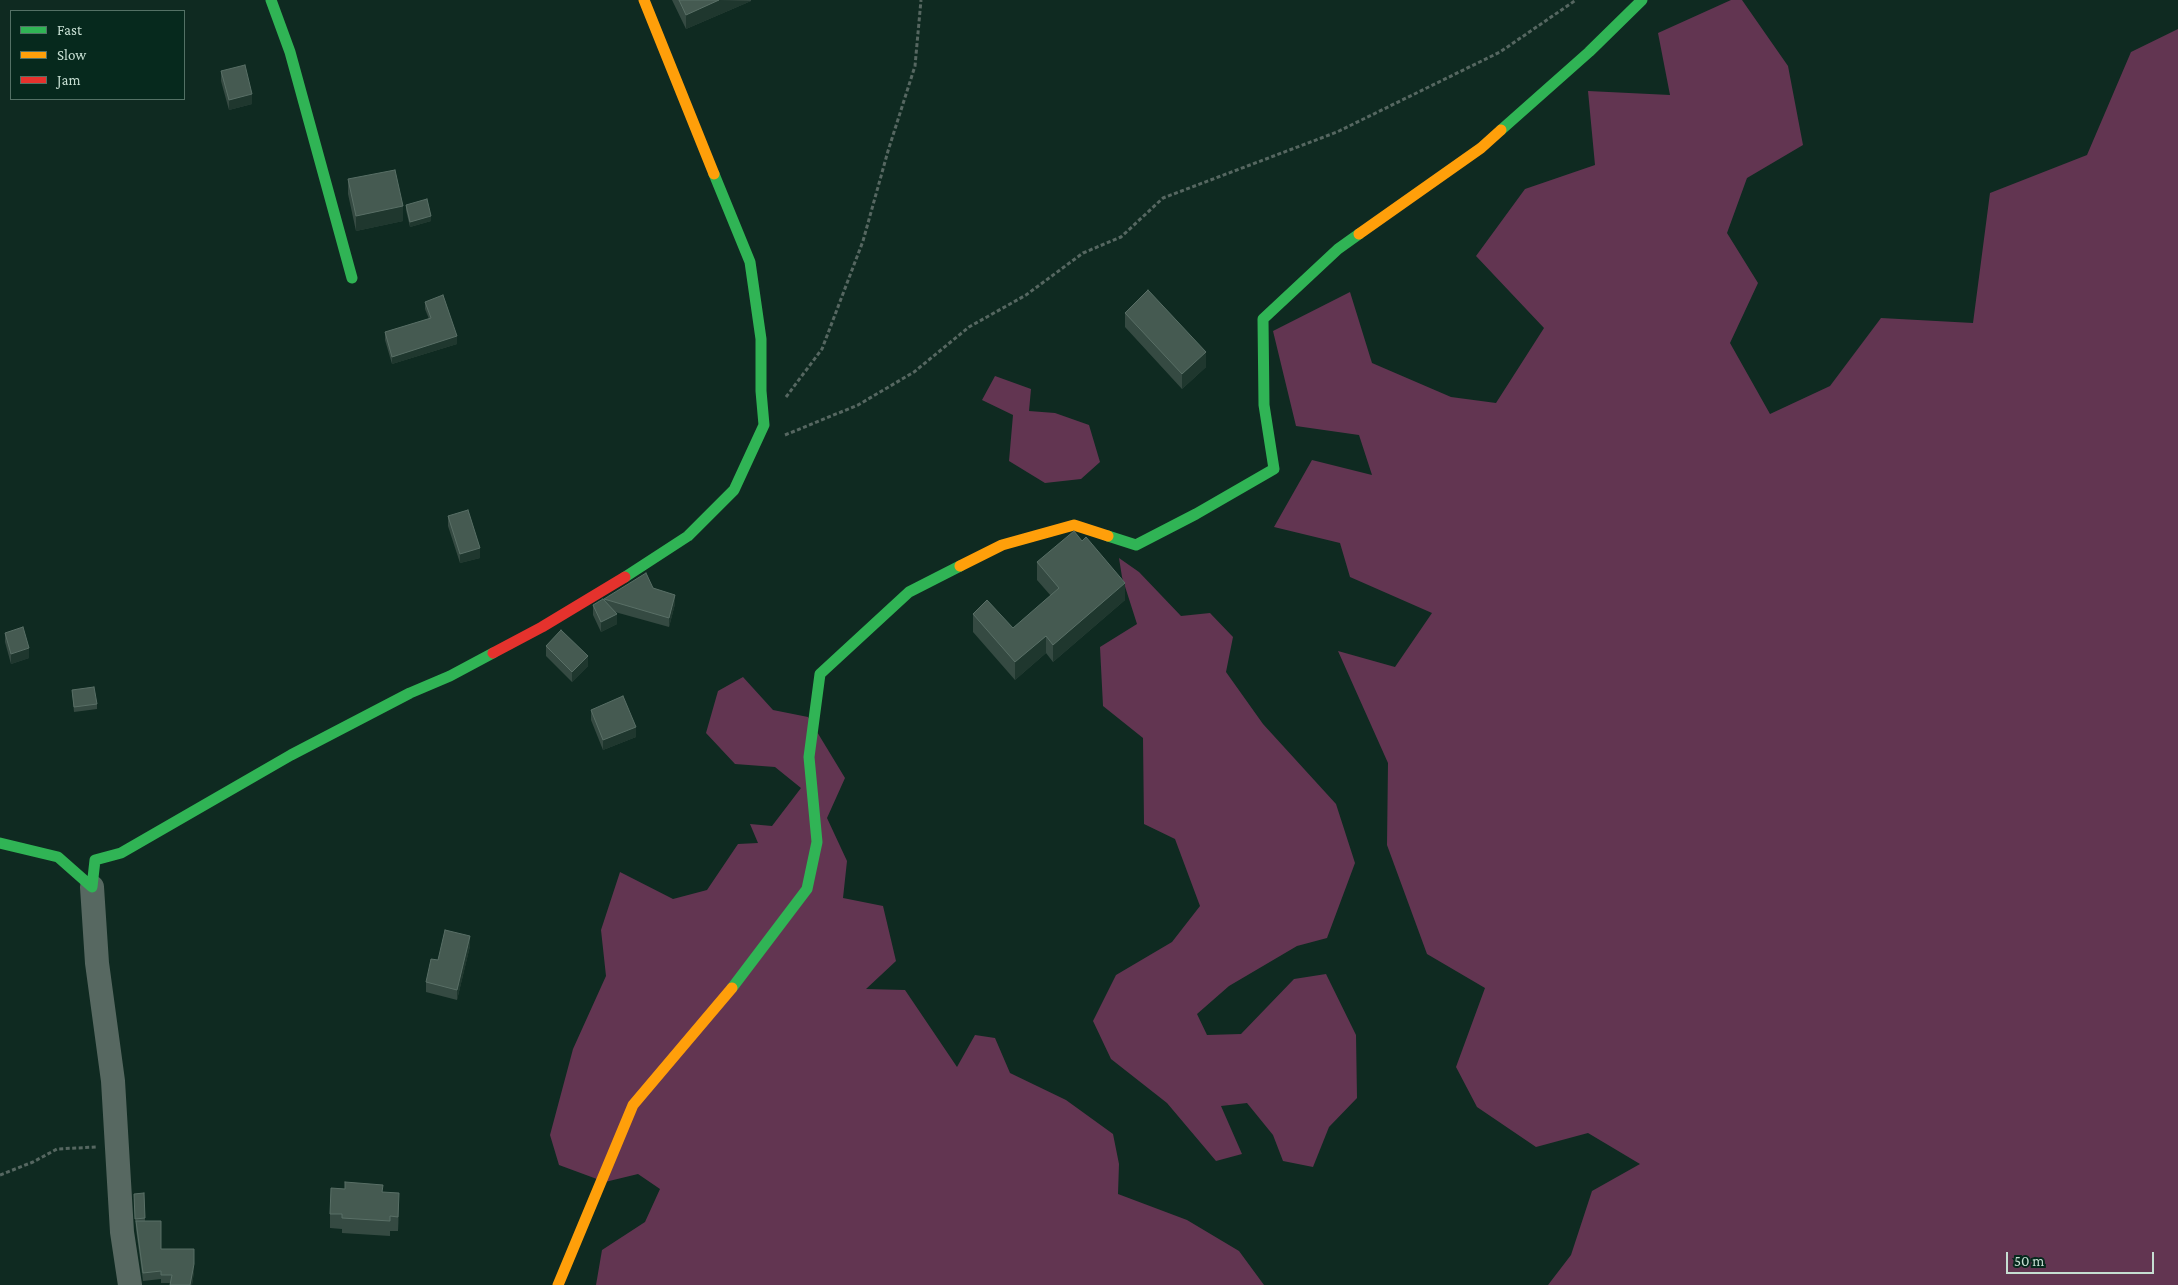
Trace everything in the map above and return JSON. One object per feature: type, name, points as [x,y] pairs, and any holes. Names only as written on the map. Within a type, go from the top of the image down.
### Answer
[{"type":"street","points":[[271,0],[290,52],[352,278]]},
{"type":"street","points":[[130,1285],[122,1232],[113,1082],[97,963],[92,887],[95,860],[121,853],[292,755],[410,693],[450,676],[542,627],[626,577],[688,536],[734,490],[755,449],[764,425],[761,391],[761,339],[750,262],[644,0]]},
{"type":"street","points":[[558,1285],[633,1105],[720,1004],[808,889],[817,842],[809,758],[820,674],[910,592],[1002,545],[1074,525],[1136,545],[1196,514],[1274,469],[1264,405],[1263,319],[1338,249],[1482,148],[1588,52],[1642,0]]},
{"type":"street","points":[[0,843],[58,856],[92,887]]},
{"type":"path","points":[[764,425],[822,349],[863,242],[888,151],[916,66],[921,0]]},
{"type":"path","points":[[755,449],[811,423],[858,405],[914,372],[969,327],[1026,295],[1083,253],[1121,237],[1164,198],[1337,132],[1500,52],[1576,0]]},
{"type":"path","points":[[0,1175],[33,1162],[57,1149],[116,1146]]},
{"type":"shaded area","points":[[1731,0],[1742,0],[1788,66],[1803,145],[1747,178],[1727,233],[1758,283],[1730,343],[1770,414],[1830,386],[1881,318],[1973,323],[1990,193],[2087,155],[2131,52],[2178,29],[2178,1285],[1548,1285],[1571,1255],[1592,1191],[1640,1164],[1588,1133],[1536,1147],[1477,1107],[1456,1067],[1485,988],[1427,954],[1387,845],[1388,763],[1338,651],[1395,667],[1432,613],[1350,577],[1340,543],[1274,527],[1312,460],[1372,475],[1359,435],[1296,426],[1273,331],[1350,292],[1372,363],[1451,397],[1496,403],[1544,328],[1476,256],[1525,189],[1595,165],[1588,91],[1670,95],[1658,33]]},
{"type":"shaded area","points":[[995,376],[1031,389],[1029,411],[1055,413],[1089,425],[1100,462],[1081,479],[1045,483],[1009,461],[1013,415],[982,400]]},
{"type":"shaded area","points":[[1119,558],[1139,572],[1181,616],[1210,613],[1233,637],[1226,672],[1263,724],[1336,804],[1355,863],[1327,938],[1297,946],[1229,986],[1197,1014],[1207,1035],[1241,1034],[1294,979],[1326,974],[1356,1035],[1357,1098],[1329,1127],[1313,1167],[1283,1161],[1273,1135],[1247,1103],[1221,1106],[1242,1154],[1216,1161],[1167,1103],[1111,1059],[1093,1021],[1116,975],[1172,942],[1200,906],[1175,839],[1144,824],[1143,738],[1103,706],[1100,647],[1137,624],[1122,577]]},
{"type":"shaded area","points":[[743,677],[773,710],[808,717],[845,778],[827,818],[847,861],[843,898],[883,906],[896,961],[866,989],[905,990],[957,1067],[975,1035],[995,1038],[1010,1073],[1066,1100],[1113,1134],[1119,1164],[1118,1194],[1187,1220],[1239,1251],[1264,1285],[596,1285],[602,1250],[645,1222],[660,1189],[638,1174],[605,1182],[559,1165],[550,1135],[573,1049],[606,976],[601,930],[620,872],[673,899],[707,890],[738,844],[758,843],[750,824],[772,826],[801,788],[775,767],[735,764],[706,733],[718,691]]},
{"type":"building","points":[[679,0],[719,0],[686,15]]},
{"type":"building","points":[[245,65],[252,94],[229,100],[221,71]]},
{"type":"building","points":[[395,170],[403,206],[356,216],[348,179]]},
{"type":"building","points":[[427,199],[431,216],[410,222],[406,205]]},
{"type":"building","points":[[1148,290],[1206,352],[1182,374],[1125,313]]},
{"type":"building","points":[[443,295],[457,336],[392,357],[385,332],[431,318],[425,302]]},
{"type":"building","points":[[468,510],[480,548],[460,554],[448,516]]},
{"type":"building","points":[[1074,531],[1082,541],[1086,537],[1125,583],[1053,645],[1046,636],[1015,662],[973,614],[987,600],[1013,628],[1059,588],[1037,562]]},
{"type":"building","points":[[646,573],[653,588],[675,595],[669,618],[604,599]]},
{"type":"building","points":[[603,599],[617,614],[601,622],[593,605]]},
{"type":"building","points":[[23,627],[29,648],[11,654],[5,633]]},
{"type":"building","points":[[561,630],[588,656],[572,672],[546,646]]},
{"type":"building","points":[[94,687],[97,704],[74,707],[72,690]]},
{"type":"building","points":[[623,696],[636,727],[603,740],[591,710]]},
{"type":"building","points":[[445,930],[470,936],[457,990],[426,982],[431,959],[438,960]]},
{"type":"building","points":[[345,1182],[383,1185],[382,1192],[399,1193],[398,1217],[390,1216],[390,1221],[342,1218],[342,1214],[330,1214],[331,1188],[345,1189]]},
{"type":"building","points":[[144,1193],[145,1218],[135,1219],[134,1194]]},
{"type":"building","points":[[136,1221],[161,1221],[161,1249],[194,1249],[194,1264],[190,1285],[170,1285],[172,1275],[161,1275],[161,1271],[143,1273]]},
{"type":"traffic: fast","points":[[271,0],[290,52],[352,278]]},
{"type":"traffic: fast","points":[[1501,130],[1589,52],[1642,0]]},
{"type":"traffic: fast","points":[[625,577],[688,536],[734,490],[764,425],[761,391],[761,339],[750,262],[714,174]]},
{"type":"traffic: fast","points":[[1108,536],[1136,545],[1196,514],[1274,469],[1264,405],[1263,319],[1338,249],[1359,234]]},
{"type":"traffic: fast","points":[[732,988],[807,889],[817,842],[809,757],[820,674],[909,592],[960,566]]},
{"type":"traffic: fast","points":[[0,843],[58,857],[92,887],[95,860],[121,853],[291,755],[410,693],[450,676],[493,653]]},
{"type":"traffic: slow","points":[[644,0],[714,174]]},
{"type":"traffic: slow","points":[[1359,234],[1481,148],[1501,130]]},
{"type":"traffic: slow","points":[[960,566],[1002,545],[1074,525],[1108,536]]},
{"type":"traffic: slow","points":[[558,1285],[633,1105],[732,988]]},
{"type":"traffic: jam","points":[[493,653],[542,627],[625,577]]}]
